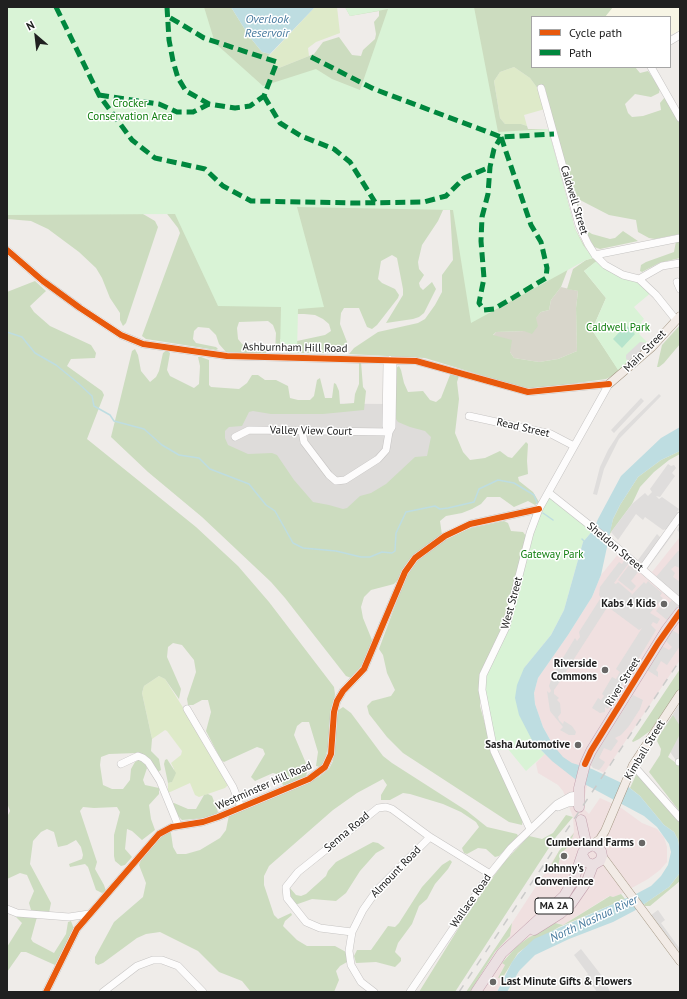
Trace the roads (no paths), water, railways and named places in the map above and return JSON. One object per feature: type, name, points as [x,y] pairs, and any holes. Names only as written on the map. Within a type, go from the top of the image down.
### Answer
[{"type":"highway","name":"River Street","points":[[579,801],[580,784],[585,764],[658,643],[680,612]]},
{"type":"highway","points":[[581,820],[594,854]]},
{"type":"highway","name":"MA 2A","points":[[476,992],[498,958],[510,945],[562,899],[574,879],[594,854]]},
{"type":"highway","name":"MA 2A","points":[[510,945],[552,920],[571,904],[587,881],[594,854]]},
{"type":"main road","name":"Main Street","points":[[609,384],[652,347],[678,318]]},
{"type":"main road","name":"Kimball Street","points":[[594,854],[633,765],[680,694]]},
{"type":"main road","name":"Kimball Street","points":[[594,854],[605,831]]},
{"type":"main road","points":[[594,854],[617,879],[680,961]]},
{"type":"street","points":[[671,40],[680,35]]},
{"type":"street","points":[[652,68],[680,118]]},
{"type":"street","name":"Caldwell Street","points":[[541,88],[579,225],[595,255],[611,269],[639,279],[678,318]]},
{"type":"street","points":[[595,255],[680,238]]},
{"type":"street","name":"Ashburnham Hill Road","points":[[7,250],[43,281],[74,304],[121,335],[143,344],[227,356],[390,360],[424,363],[528,392],[609,384]]},
{"type":"street","points":[[639,279],[662,266],[680,263]]},
{"type":"street","points":[[302,431],[304,442],[329,475],[337,482],[345,480],[383,455],[387,447],[389,432],[392,426],[393,364],[390,360]]},
{"type":"street","name":"West Street","points":[[530,830],[494,751],[482,690],[483,675],[506,627],[530,533],[539,509],[609,384]]},
{"type":"street","name":"Read Street","points":[[469,416],[551,434],[574,446]]},
{"type":"street","name":"Valley View Court","points":[[235,437],[249,430],[389,432]]},
{"type":"street","name":"Sheldon Street","points":[[549,493],[607,539],[680,602]]},
{"type":"street","name":"Westminster Hill Road","points":[[47,992],[74,935],[80,926],[154,839],[167,829],[178,825],[203,822],[309,779],[328,764],[331,754],[334,712],[337,701],[367,665],[394,597],[408,567],[415,558],[445,536],[470,524],[539,509]]},
{"type":"street","points":[[642,569],[680,516]]},
{"type":"street","points":[[187,709],[233,787],[241,807]]},
{"type":"street","points":[[121,764],[138,756],[148,762],[160,781],[178,825]]},
{"type":"street","points":[[633,765],[680,818]]},
{"type":"street","name":"Wallace Road","points":[[410,992],[490,874],[511,848],[542,819],[563,804],[579,801]]},
{"type":"street","name":"Senna Road","points":[[352,932],[320,928],[306,922],[287,898],[286,889],[288,882],[298,872],[373,811],[381,807],[392,809],[430,836],[490,874]]},
{"type":"street","name":"Almount Road","points":[[374,992],[363,989],[350,962],[349,951],[352,932],[363,910],[377,890],[430,836]]},
{"type":"street","points":[[7,908],[17,913],[71,917],[83,916],[91,913]]},
{"type":"street","points":[[71,917],[80,926]]},
{"type":"street","points":[[103,992],[137,966],[153,960],[162,960],[178,966],[203,992]]},
{"type":"water","name":"Overlook Reservoir","points":[[231,7],[315,7],[270,54],[262,52],[249,36]]},
{"type":"water","name":"North Nashua River","points":[[680,427],[680,451],[661,460],[638,477],[620,505],[613,519],[601,575],[592,597],[538,678],[534,693],[535,704],[543,727],[553,745],[563,757],[572,763],[592,769],[626,785],[640,796],[664,825],[674,832],[678,840],[680,852],[680,873],[669,887],[634,911],[613,922],[569,939],[535,955],[519,971],[507,992],[497,992],[512,962],[534,939],[651,886],[661,876],[668,865],[671,852],[669,844],[657,827],[644,816],[575,779],[552,761],[533,742],[519,715],[515,698],[517,685],[524,668],[551,635],[564,610],[583,542],[594,529],[621,476],[661,438]]},
{"type":"waterway","points":[[7,332],[22,337],[35,353],[56,365],[78,383],[92,396],[94,406],[110,415],[114,421],[144,429],[162,445],[179,455],[199,458],[210,469],[249,484],[266,505],[275,511],[293,543],[303,548],[336,551],[361,557],[370,557],[382,552],[392,553],[395,551],[396,533],[406,512],[435,506],[440,509],[448,508],[474,502],[479,489],[498,480],[514,483],[534,495],[537,503]]},
{"type":"waterway","points":[[543,513],[553,520]]},
{"type":"railway","points":[[459,992],[680,660]]},
{"type":"place","name":"Kabs 4 Kids","points":[[664,604]]},
{"type":"place","name":"Riverside Commons","points":[[605,670]]},
{"type":"place","name":"Sasha Automotive","points":[[578,745]]},
{"type":"place","name":"Cumberland Farms","points":[[642,843]]},
{"type":"place","name":"Johnny's Convenience","points":[[564,856]]},
{"type":"place","name":"Last Minute Gifts & Flowers","points":[[493,982]]},
{"type":"park label","name":"Crocker Conservation Area","points":[[130,110]]},
{"type":"park label","name":"Caldwell Park","points":[[618,328]]},
{"type":"park label","name":"Gateway Park","points":[[552,555]]}]
